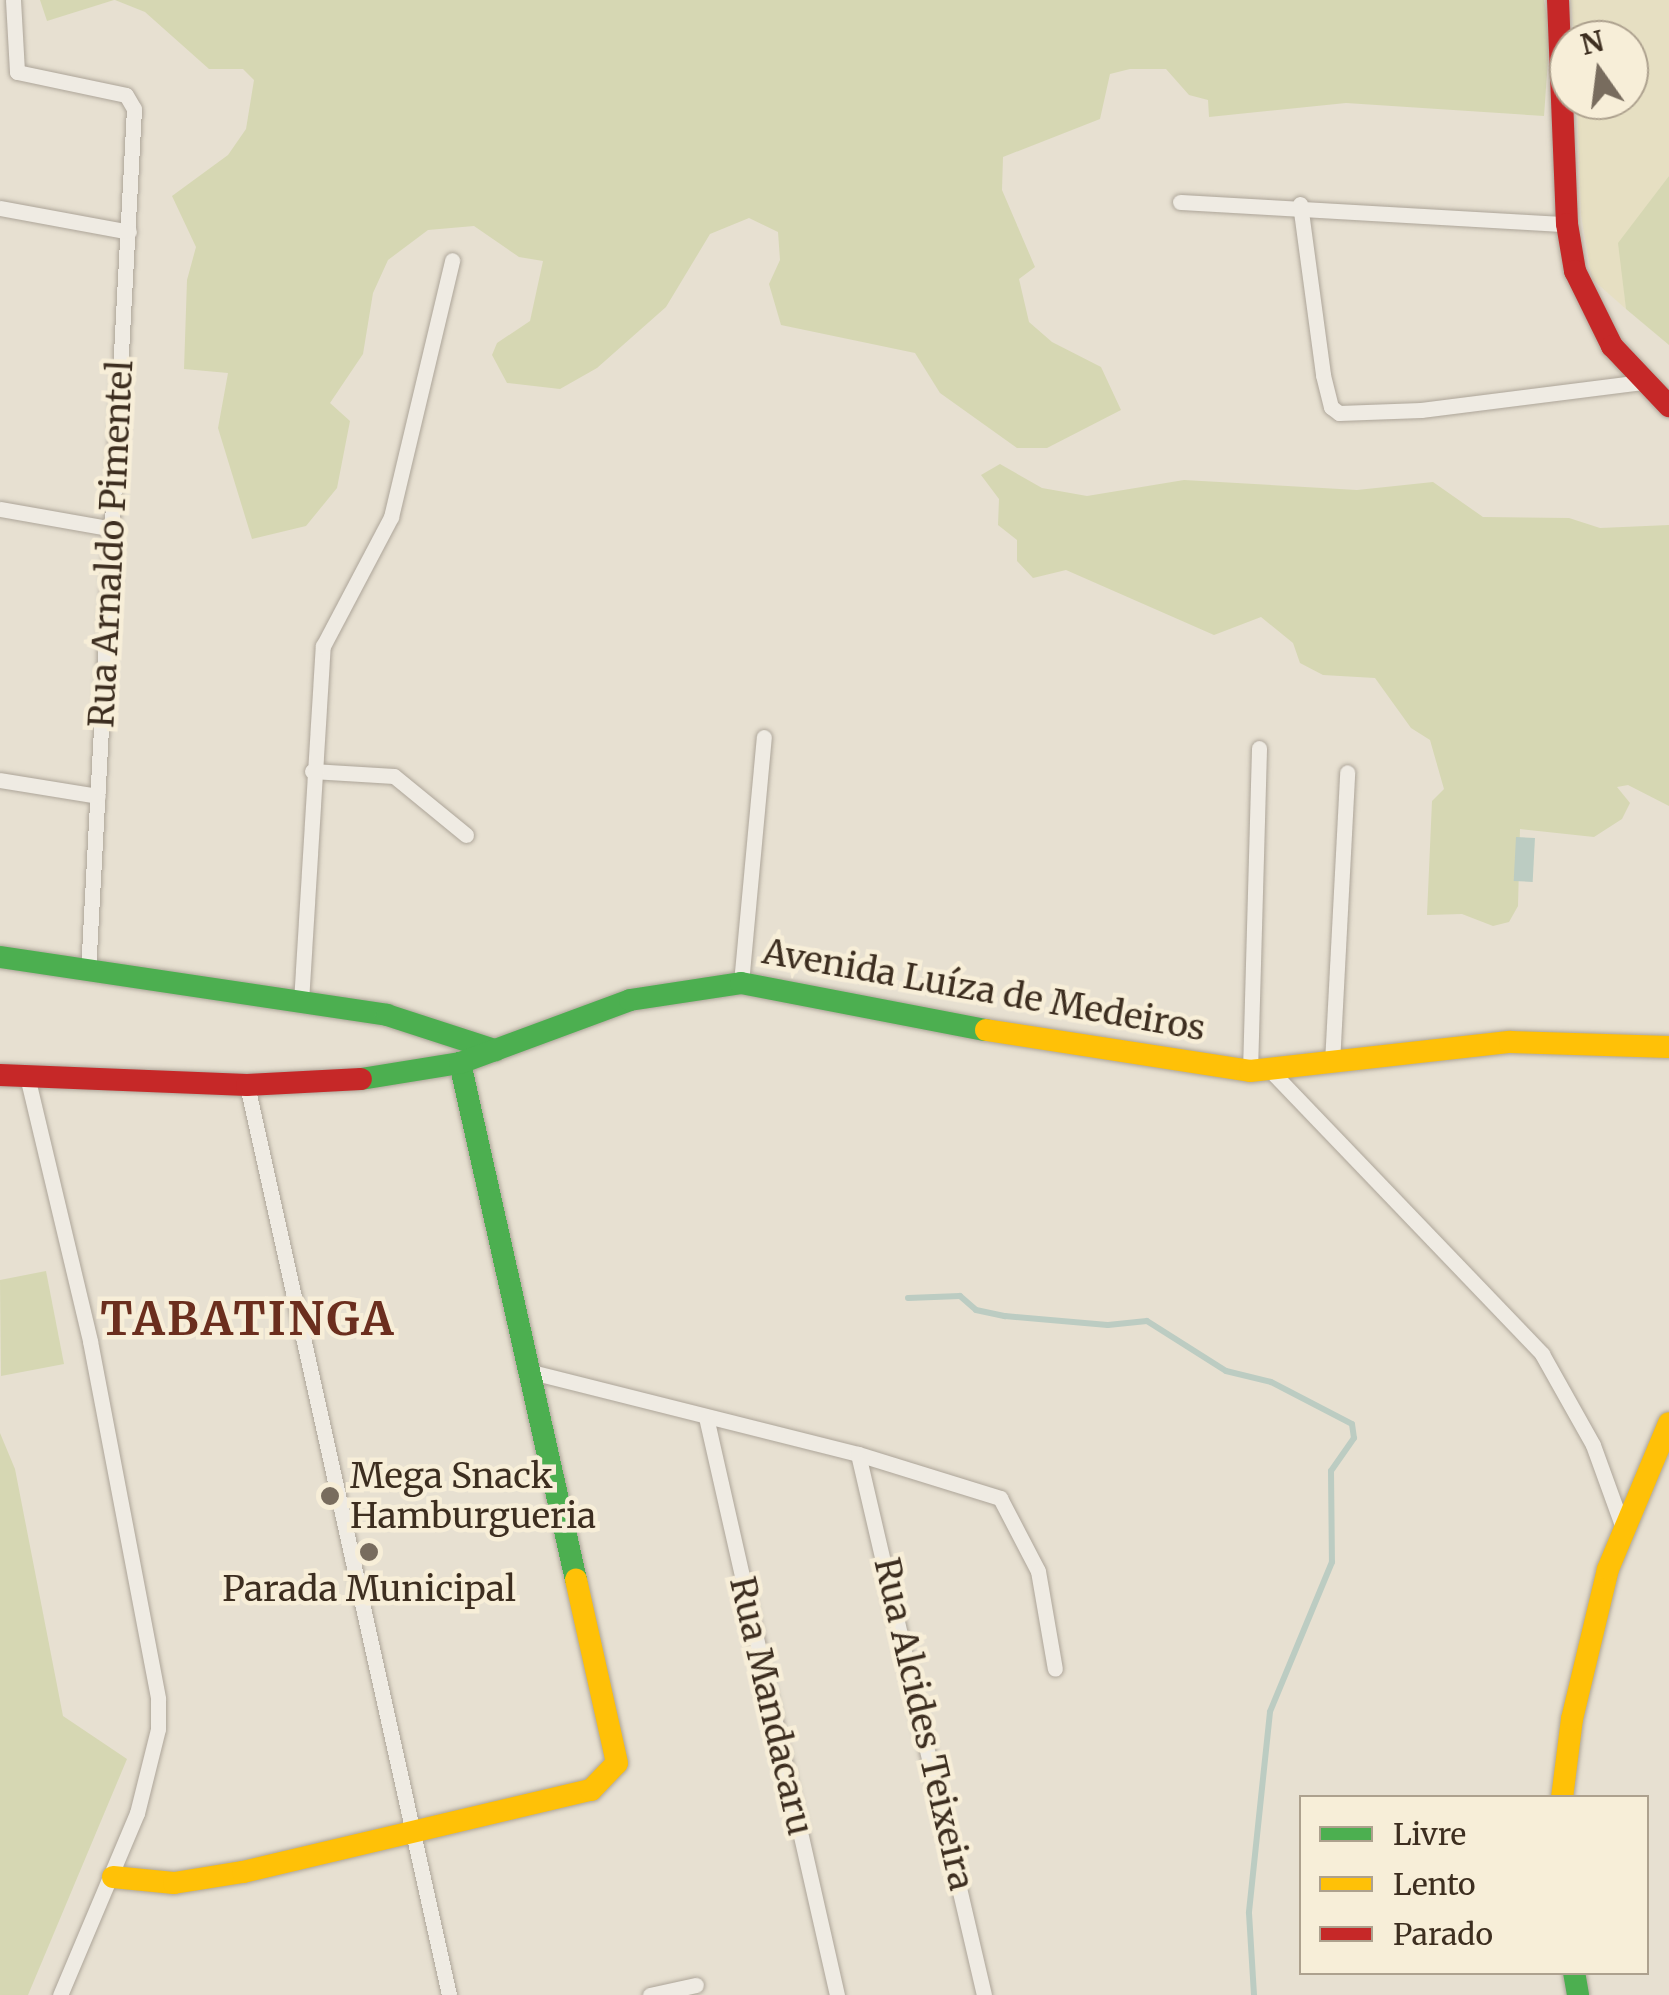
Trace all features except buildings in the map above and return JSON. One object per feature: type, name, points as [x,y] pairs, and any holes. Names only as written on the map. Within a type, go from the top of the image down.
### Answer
[{"type":"street","name":"Rua Arnaldo Pimentel","points":[[14,0],[17,72],[126,96],[135,116],[108,528],[88,972]]},
{"type":"street","points":[[1558,0],[1567,224],[1590,312],[1642,382],[1669,406]]},
{"type":"street","points":[[1180,202],[1300,204],[1567,224]]},
{"type":"street","points":[[1300,204],[1323,375],[1330,407],[1340,413],[1421,410],[1642,382]]},
{"type":"street","points":[[0,208],[129,232]]},
{"type":"street","points":[[301,1002],[322,646],[391,518],[452,260]]},
{"type":"street","points":[[0,510],[108,528]]},
{"type":"street","points":[[740,983],[764,737]]},
{"type":"street","points":[[1259,748],[1260,1071],[1542,1354],[1593,1445],[1622,1524]]},
{"type":"street","points":[[312,771],[394,776],[466,836]]},
{"type":"street","points":[[1332,1062],[1347,772]]},
{"type":"street","points":[[0,780],[98,796]]},
{"type":"street","points":[[0,957],[387,1015],[495,1050]]},
{"type":"street","name":"Avenida Luíza de Medeiros","points":[[0,1075],[247,1085],[389,1078],[460,1063],[630,1000],[740,983],[1027,1038],[1260,1071],[1510,1042],[1669,1047]]},
{"type":"street","points":[[113,1877],[144,1884],[205,1879],[592,1790],[612,1774],[619,1751],[460,1063]]},
{"type":"street","points":[[27,1076],[90,1341],[154,1659],[158,1729],[151,1768],[113,1877],[60,1995]]},
{"type":"street","points":[[247,1085],[449,1995]]},
{"type":"street","points":[[532,1372],[858,1454],[1000,1498],[1038,1572],[1055,1670]]},
{"type":"street","name":"Rua Mandacaru","points":[[706,1417],[837,1995]]},
{"type":"street","points":[[1563,1795],[1588,1643],[1622,1524],[1669,1422]]},
{"type":"street","name":"Rua Alcides Teixeira","points":[[858,1454],[984,1995]]},
{"type":"street","points":[[650,1995],[696,1985]]},
{"type":"shaded area","points":[[1571,0],[1669,0],[1669,176],[1619,243],[1626,309],[1592,279],[1581,215],[1578,120],[1649,120],[1649,20],[1572,20]]},
{"type":"shaded area","points":[[1516,837],[1535,838],[1533,882],[1514,881]]},
{"type":"green space","points":[[40,0],[114,0],[47,21]]},
{"type":"green space","points":[[115,0],[1544,0],[1549,46],[1544,116],[1346,103],[1209,117],[1208,100],[1189,95],[1166,69],[1130,69],[1110,74],[1100,119],[1003,157],[1002,190],[1035,267],[1019,279],[1029,322],[1052,342],[1101,367],[1121,410],[1047,448],[1017,448],[940,393],[915,353],[781,325],[769,284],[780,260],[778,232],[749,218],[710,234],[666,307],[597,368],[560,389],[507,383],[492,355],[497,343],[530,321],[543,261],[519,257],[474,226],[428,230],[388,260],[373,293],[363,354],[330,403],[350,421],[337,488],[306,526],[252,539],[218,428],[228,373],[184,369],[187,280],[196,247],[172,196],[228,155],[246,129],[254,80],[243,69],[209,69],[145,12]]},
{"type":"green space","points":[[1669,176],[1669,345],[1626,309],[1618,243]]},
{"type":"green space","points":[[1000,464],[1042,488],[1087,496],[1184,480],[1357,490],[1433,482],[1483,517],[1569,518],[1600,528],[1669,525],[1669,806],[1628,785],[1617,787],[1630,803],[1622,819],[1594,837],[1520,829],[1518,906],[1509,922],[1493,926],[1462,914],[1427,915],[1432,801],[1444,789],[1430,740],[1411,728],[1375,678],[1323,675],[1300,663],[1293,643],[1261,617],[1214,635],[1066,570],[1033,578],[1017,561],[1017,540],[998,525],[999,499],[981,475]]},
{"type":"green space","points":[[46,1271],[64,1364],[1,1376],[0,1280]]},
{"type":"green space","points":[[0,1433],[15,1469],[63,1716],[127,1759],[28,1995],[0,1995]]},
{"type":"waterway","points":[[908,1298],[960,1296],[976,1310],[1005,1316],[1108,1325],[1147,1321],[1226,1371],[1271,1382],[1352,1424],[1354,1438],[1331,1471],[1332,1562],[1270,1712],[1249,1913],[1254,1995]]},
{"type":"traffic: fast","points":[[0,957],[387,1015],[495,1050]]},
{"type":"traffic: fast","points":[[361,1079],[460,1063],[630,1000],[741,983],[986,1030]]},
{"type":"traffic: fast","points":[[460,1063],[576,1580]]},
{"type":"traffic: fast","points":[[1575,1975],[1578,1995]]},
{"type":"traffic: slow","points":[[986,1030],[1250,1071],[1510,1042],[1669,1047]]},
{"type":"traffic: slow","points":[[1562,1795],[1572,1719],[1608,1569],[1669,1423]]},
{"type":"traffic: slow","points":[[113,1877],[174,1883],[243,1872],[591,1790],[617,1763],[576,1580]]},
{"type":"traffic: jam","points":[[1558,0],[1567,224],[1575,271],[1612,346],[1669,406]]},
{"type":"traffic: jam","points":[[0,1075],[247,1085],[361,1079]]},
{"type":"place","name":"Mega Snack Hamburgueria","points":[[330,1496]]},
{"type":"place","name":"Parada Municipal","points":[[369,1552]]},
{"type":"district","name":"TABATINGA","points":[[248,1320]]}]
